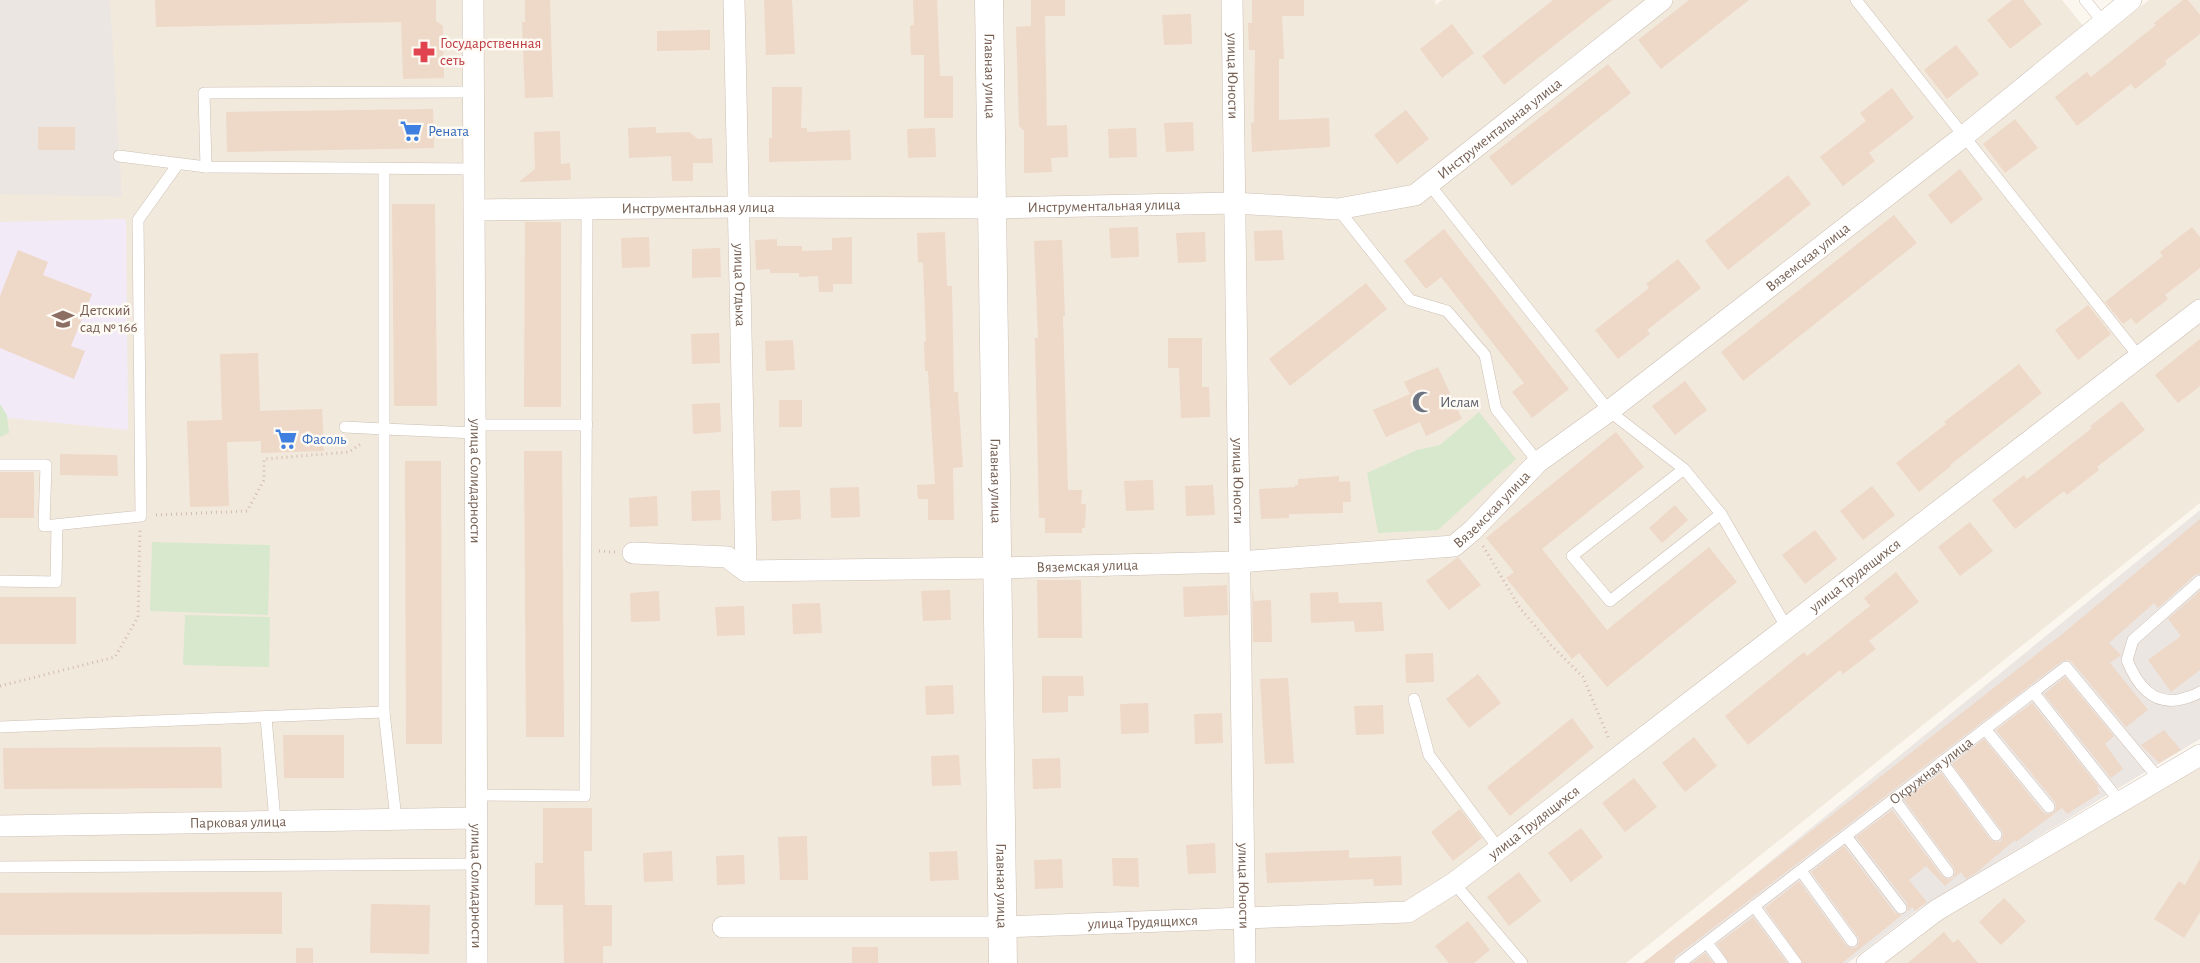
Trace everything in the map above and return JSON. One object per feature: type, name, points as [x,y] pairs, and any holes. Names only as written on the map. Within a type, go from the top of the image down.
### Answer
[{"type":"street","name":"улица Солидарности","points":[[473,0],[476,210],[477,963]]},
{"type":"street","name":"улица Отдыха","points":[[734,0],[746,570]]},
{"type":"street","name":"Главная улица","points":[[989,0],[1003,963]]},
{"type":"street","name":"улица Юности","points":[[1232,0],[1238,562],[1245,963]]},
{"type":"street","name":"Инструментальная улица","points":[[476,210],[738,207],[993,208],[1234,203],[1338,209],[1415,195],[1662,0]]},
{"type":"street","name":"Вяземская улица","points":[[746,570],[998,568],[1238,562],[1454,546],[1473,530],[1538,462],[1610,411],[1964,136],[2131,0]]},
{"type":"street","name":"улица Трудящихся","points":[[723,927],[1002,927],[1408,912],[1454,883],[1499,849],[2200,310]]},
{"type":"street","points":[[633,554],[727,557],[746,570]]},
{"type":"street","points":[[1867,963],[1937,910],[2200,755]]},
{"type":"street","name":"Парковая улица","points":[[0,826],[476,818]]},
{"type":"lane","points":[[1856,0],[2140,358]]},
{"type":"lane","points":[[2085,0],[2103,22]]},
{"type":"lane","points":[[206,167],[204,93],[474,92]]},
{"type":"lane","points":[[120,156],[206,167],[475,169]]},
{"type":"lane","points":[[0,464],[46,465],[44,526],[141,516],[138,220],[178,164]]},
{"type":"lane","points":[[384,169],[384,712],[396,819]]},
{"type":"lane","points":[[1429,184],[1610,411],[1684,469],[1721,514],[1787,628]]},
{"type":"lane","points":[[476,795],[585,796],[587,209]]},
{"type":"lane","points":[[1338,209],[1410,300],[1447,311],[1485,355],[1496,409],[1538,462]]},
{"type":"lane","points":[[345,427],[476,429],[586,425]]},
{"type":"lane","points":[[1684,469],[1572,556],[1610,602],[1721,514]]},
{"type":"lane","points":[[0,581],[56,582],[57,525]]},
{"type":"lane","points":[[2200,581],[2134,640],[2127,660],[2134,678],[2152,696],[2168,702],[2200,692]]},
{"type":"lane","name":"Окружная улица","points":[[1680,963],[2066,667],[2159,779]]},
{"type":"lane","points":[[2033,692],[2120,802]]},
{"type":"lane","points":[[1414,699],[1429,755],[1499,849]]},
{"type":"lane","points":[[0,728],[384,712]]},
{"type":"lane","points":[[266,717],[275,821]]},
{"type":"lane","points":[[1985,729],[2049,807]]},
{"type":"lane","points":[[1942,762],[1996,835]]},
{"type":"lane","points":[[1894,799],[1948,872]]},
{"type":"lane","points":[[1846,836],[1901,908]]},
{"type":"lane","points":[[0,867],[477,864]]},
{"type":"lane","points":[[1800,871],[1852,941]]},
{"type":"lane","points":[[1454,883],[1522,963]]},
{"type":"lane","points":[[1754,906],[1796,963]]},
{"type":"lane","points":[[1707,943],[1722,963]]},
{"type":"path","points":[[0,686],[116,657],[138,617],[141,516],[247,511],[264,480],[264,459],[349,452],[384,429]]},
{"type":"path","points":[[1473,530],[1520,608],[1551,645],[1583,677],[1617,757]]},
{"type":"path","points":[[586,550],[633,554]]},
{"type":"shaded area","points":[[0,0],[1435,0],[1436,5],[1442,0],[2062,0],[2096,42],[2149,0],[2200,0],[2200,503],[1626,963],[0,963]]},
{"type":"shaded area","points":[[0,0],[110,0],[122,197],[0,194]]},
{"type":"shaded area","name":"Детский сад № 166","points":[[126,219],[128,430],[0,417],[0,222]]},
{"type":"shaded area","points":[[2200,510],[2200,739],[1920,908],[1848,963],[1646,963]]},
{"type":"shaded area","points":[[2200,762],[2200,963],[1882,963],[1948,911]]},
{"type":"green space","points":[[0,404],[7,415],[9,433],[0,437]]},
{"type":"green space","points":[[1479,412],[1516,459],[1438,530],[1378,533],[1367,473],[1417,450],[1440,445]]},
{"type":"green space","points":[[152,542],[270,545],[268,615],[150,611]]},
{"type":"green space","points":[[185,615],[270,617],[269,667],[183,665]]},
{"type":"building","points":[[155,0],[436,0],[436,21],[443,26],[444,78],[403,79],[401,22],[156,27]]},
{"type":"building","points":[[525,0],[550,0],[553,97],[525,98],[522,22],[525,22]]},
{"type":"building","points":[[764,0],[792,0],[795,54],[766,55]]},
{"type":"building","points":[[913,0],[937,0],[940,76],[953,76],[953,118],[924,118],[924,55],[911,55],[910,26],[914,25]]},
{"type":"building","points":[[1031,0],[1065,0],[1065,16],[1045,16],[1047,126],[1067,125],[1068,157],[1051,158],[1052,172],[1024,173],[1024,131],[1019,126],[1016,27],[1031,26]]},
{"type":"building","points":[[1252,0],[1304,0],[1304,16],[1282,16],[1284,59],[1279,59],[1279,120],[1329,118],[1330,147],[1252,152],[1251,123],[1254,122],[1255,50],[1249,50],[1248,23],[1252,23]]},
{"type":"building","points":[[1553,0],[1612,0],[1504,85],[1482,56]]},
{"type":"building","points":[[1689,0],[1749,0],[1661,69],[1638,40]]},
{"type":"building","points":[[2012,0],[2023,0],[2042,24],[2010,49],[1987,20]]},
{"type":"building","points":[[2183,0],[2188,0],[2200,15],[2200,34],[2165,61],[2167,64],[2135,89],[2131,84],[2077,126],[2055,97],[2087,72],[2091,77],[2156,25],[2154,23]]},
{"type":"building","points":[[1191,14],[1192,44],[1164,45],[1162,15]]},
{"type":"building","points":[[1452,24],[1474,53],[1442,78],[1420,49]]},
{"type":"building","points":[[710,30],[710,50],[657,51],[657,31]]},
{"type":"building","points":[[1956,45],[1979,74],[1947,99],[1924,70]]},
{"type":"building","points":[[1608,64],[1631,93],[1512,186],[1489,157]]},
{"type":"building","points":[[772,87],[802,87],[801,128],[807,128],[807,132],[850,130],[851,160],[769,162],[769,138],[772,138]]},
{"type":"building","points":[[1892,88],[1914,118],[1869,153],[1875,161],[1843,186],[1820,157],[1866,121],[1860,113]]},
{"type":"building","points":[[433,109],[434,148],[227,152],[226,112]]},
{"type":"building","points":[[1406,110],[1429,139],[1397,164],[1374,135]]},
{"type":"building","points":[[2015,119],[2038,148],[2005,173],[1983,144]]},
{"type":"building","points":[[1193,122],[1194,151],[1166,152],[1164,123]]},
{"type":"building","points":[[38,127],[75,127],[75,150],[38,150]]},
{"type":"building","points":[[656,127],[656,133],[689,132],[698,139],[712,138],[713,163],[693,163],[693,181],[672,181],[671,156],[629,158],[628,128]]},
{"type":"building","points":[[935,128],[936,157],[908,158],[907,129]]},
{"type":"building","points":[[1136,128],[1137,157],[1109,158],[1108,129]]},
{"type":"building","points":[[560,131],[561,164],[570,163],[571,180],[519,182],[535,169],[534,132]]},
{"type":"building","points":[[1960,169],[1983,199],[1951,224],[1928,195]]},
{"type":"building","points":[[1788,175],[1811,204],[1728,270],[1705,241]]},
{"type":"building","points":[[392,204],[435,204],[437,406],[394,406]]},
{"type":"building","points":[[1894,215],[1917,243],[1743,381],[1721,352]]},
{"type":"building","points":[[525,222],[561,222],[561,407],[524,407]]},
{"type":"building","points":[[1138,227],[1139,257],[1111,258],[1109,228]]},
{"type":"building","points":[[2192,227],[2200,237],[2200,268],[2165,295],[2168,299],[2136,324],[2131,318],[2123,324],[2105,302],[2163,256],[2160,252]]},
{"type":"building","points":[[1444,229],[1569,389],[1532,418],[1512,392],[1524,383],[1441,277],[1426,289],[1404,261]]},
{"type":"building","points":[[1282,230],[1284,260],[1255,261],[1254,231]]},
{"type":"building","points":[[945,232],[947,286],[952,286],[954,392],[958,392],[963,467],[953,468],[954,520],[928,520],[928,499],[918,499],[917,485],[935,484],[928,371],[925,371],[924,342],[926,341],[923,262],[918,263],[917,233]]},
{"type":"building","points":[[1205,232],[1206,262],[1178,263],[1176,233]]},
{"type":"building","points":[[649,237],[650,267],[622,268],[621,238]]},
{"type":"building","points":[[852,237],[852,284],[833,284],[833,292],[819,292],[818,276],[799,277],[799,273],[770,273],[770,269],[756,270],[755,240],[777,239],[777,246],[802,246],[802,251],[832,250],[832,238]]},
{"type":"building","points":[[1062,240],[1068,490],[1082,490],[1081,504],[1086,504],[1085,528],[1082,528],[1082,533],[1045,533],[1045,518],[1039,518],[1035,338],[1038,338],[1034,241]]},
{"type":"building","points":[[720,248],[721,277],[692,278],[692,249]]},
{"type":"building","points":[[18,250],[48,262],[43,275],[92,294],[71,346],[85,351],[74,379],[0,348],[0,296]]},
{"type":"building","points":[[1678,259],[1701,288],[1647,330],[1650,334],[1618,359],[1595,330],[1649,288],[1646,284]]},
{"type":"building","points":[[1366,283],[1387,309],[1290,386],[1269,359]]},
{"type":"building","points":[[2088,305],[2111,334],[2078,360],[2055,330]]},
{"type":"building","points":[[719,333],[720,363],[692,364],[691,334]]},
{"type":"building","points":[[1168,338],[1202,338],[1202,387],[1209,387],[1210,417],[1181,418],[1179,368],[1168,368]]},
{"type":"building","points":[[2200,339],[2200,386],[2178,403],[2155,375]]},
{"type":"building","points":[[793,340],[795,370],[766,371],[765,341]]},
{"type":"building","points":[[258,353],[260,411],[322,409],[324,451],[261,453],[261,441],[227,442],[229,506],[190,507],[187,421],[222,420],[220,354]]},
{"type":"building","points":[[2019,364],[2042,393],[1950,465],[1919,492],[1896,463],[1946,424],[1944,422]]},
{"type":"building","name":"Ислам","points":[[1438,367],[1462,419],[1426,436],[1420,422],[1386,437],[1373,410],[1410,394],[1404,382]]},
{"type":"building","points":[[1685,381],[1707,410],[1675,435],[1652,406]]},
{"type":"building","points":[[779,400],[802,400],[802,427],[779,427]]},
{"type":"building","points":[[2122,401],[2145,430],[2097,467],[2099,470],[2067,495],[2064,491],[2015,529],[1992,500],[2024,475],[2027,479],[2092,428],[2090,426]]},
{"type":"building","points":[[720,403],[721,432],[693,434],[692,404]]},
{"type":"building","points":[[1616,432],[1644,467],[1542,549],[1607,630],[1709,547],[1737,582],[1607,687],[1579,653],[1572,659],[1506,578],[1514,572],[1486,538]]},
{"type":"building","points":[[524,451],[562,451],[564,737],[526,737]]},
{"type":"building","points":[[60,454],[117,455],[118,476],[60,475]]},
{"type":"building","points":[[405,461],[441,461],[442,744],[406,744]]},
{"type":"building","points":[[0,472],[34,472],[34,518],[0,518]]},
{"type":"building","points":[[1339,476],[1339,482],[1350,481],[1351,502],[1343,502],[1343,513],[1289,514],[1289,518],[1261,519],[1259,489],[1295,487],[1295,485],[1298,485],[1298,479]]},
{"type":"building","points":[[1153,480],[1154,510],[1126,511],[1124,481]]},
{"type":"building","points":[[1213,485],[1215,515],[1186,516],[1185,486]]},
{"type":"building","points":[[1872,486],[1895,515],[1863,540],[1840,511]]},
{"type":"building","points":[[859,487],[860,517],[831,518],[830,488]]},
{"type":"building","points":[[720,490],[721,520],[692,521],[691,491]]},
{"type":"building","points":[[800,490],[801,519],[772,521],[771,491]]},
{"type":"building","points":[[657,496],[658,526],[630,527],[629,498]]},
{"type":"building","points":[[1675,505],[1688,520],[1662,543],[1649,528]]},
{"type":"building","points":[[2200,519],[2200,574],[2195,575],[2158,608],[2154,603],[2109,643],[2121,655],[2110,663],[2148,710],[2126,727],[2072,662],[2068,660],[2062,661],[1675,957],[1673,963],[1643,963],[2061,635]]},
{"type":"building","points":[[1970,522],[1993,551],[1960,576],[1938,547]]},
{"type":"building","points":[[1815,530],[1837,559],[1805,584],[1782,555]]},
{"type":"building","points":[[1458,557],[1481,585],[1449,610],[1426,581]]},
{"type":"building","points":[[1896,572],[1919,602],[1869,641],[1876,649],[1843,674],[1840,670],[1748,745],[1725,716],[1804,652],[1807,656],[1870,606],[1864,598]]},
{"type":"building","points":[[1037,580],[1081,580],[1082,638],[1038,638]]},
{"type":"building","points":[[1227,585],[1228,615],[1184,617],[1183,587]]},
{"type":"building","points":[[1252,585],[1254,601],[1271,600],[1272,642],[1253,642]]},
{"type":"building","points":[[950,590],[951,620],[923,621],[921,591]]},
{"type":"building","points":[[659,591],[660,621],[631,622],[630,593]]},
{"type":"building","points":[[2200,591],[2200,670],[2171,692],[2148,660],[2181,636],[2168,619]]},
{"type":"building","points":[[1338,592],[1339,603],[1382,602],[1384,631],[1355,632],[1354,621],[1311,623],[1310,593]]},
{"type":"building","points":[[0,597],[76,597],[76,644],[0,644]]},
{"type":"building","points":[[820,603],[822,633],[793,634],[792,604]]},
{"type":"building","points":[[744,606],[745,635],[717,636],[715,607]]},
{"type":"building","points":[[1433,653],[1434,682],[1406,683],[1405,654]]},
{"type":"building","points":[[1478,674],[1501,703],[1469,728],[1446,699]]},
{"type":"building","points":[[1042,676],[1083,676],[1084,696],[1068,696],[1068,712],[1042,713]]},
{"type":"building","points":[[2065,677],[2114,736],[2105,744],[2123,769],[2111,778],[2044,694]]},
{"type":"building","points":[[1288,678],[1294,763],[1265,764],[1260,679]]},
{"type":"building","points":[[953,685],[954,714],[926,715],[925,686]]},
{"type":"building","points":[[1148,703],[1149,733],[1121,734],[1120,704]]},
{"type":"building","points":[[2032,703],[2099,787],[2097,788],[2100,793],[2067,814],[2062,808],[2016,842],[2015,840],[1966,879],[1961,872],[1945,886],[1926,866],[1909,880],[1927,902],[1915,911],[1912,907],[1908,911],[1907,903],[1856,837],[1892,810],[1942,876],[1948,879],[1953,878],[1954,868],[1904,800],[1941,773],[1990,839],[1996,842],[2001,841],[2002,831],[1952,764],[1984,739],[2043,812],[2047,814],[2053,813],[2056,809],[2055,802],[1996,730]]},
{"type":"building","points":[[1383,705],[1384,734],[1356,735],[1354,706]]},
{"type":"building","points":[[1222,713],[1223,743],[1195,744],[1194,714]]},
{"type":"building","points":[[1572,718],[1594,747],[1510,816],[1487,787]]},
{"type":"building","points":[[2164,730],[2181,750],[2159,763],[2141,745]]},
{"type":"building","points":[[283,735],[344,735],[344,778],[284,778]]},
{"type":"building","points":[[1694,737],[1717,766],[1685,792],[1662,763]]},
{"type":"building","points":[[221,747],[222,788],[4,789],[3,748]]},
{"type":"building","points":[[959,755],[961,785],[932,786],[931,756]]},
{"type":"building","points":[[1060,758],[1061,788],[1033,789],[1032,759]]},
{"type":"building","points":[[1634,778],[1657,807],[1625,832],[1602,803]]},
{"type":"building","points":[[543,808],[592,808],[592,851],[584,851],[585,905],[612,905],[612,946],[603,946],[603,963],[564,963],[563,905],[535,905],[535,863],[543,863]]},
{"type":"building","points":[[1460,809],[1482,838],[1453,861],[1431,832]]},
{"type":"building","points":[[1581,828],[1603,857],[1571,882],[1548,853]]},
{"type":"building","points":[[807,836],[808,880],[780,880],[778,837]]},
{"type":"building","points":[[1215,843],[1216,873],[1188,874],[1186,845]]},
{"type":"building","points":[[1844,846],[1895,913],[1902,915],[1842,963],[1803,963],[1765,908],[1799,881],[1846,945],[1852,948],[1857,947],[1858,937],[1811,872]]},
{"type":"building","points":[[1349,850],[1349,858],[1401,856],[1402,885],[1374,886],[1373,879],[1267,883],[1265,853]]},
{"type":"building","points":[[672,851],[673,881],[644,882],[643,853]]},
{"type":"building","points":[[957,851],[959,880],[930,881],[929,852]]},
{"type":"building","points":[[744,855],[745,884],[717,885],[716,856]]},
{"type":"building","points":[[1112,858],[1138,858],[1139,887],[1113,886]]},
{"type":"building","points":[[1062,859],[1063,888],[1035,889],[1034,860]]},
{"type":"building","points":[[2200,859],[2200,912],[2184,938],[2154,919],[2179,881],[2185,885]]},
{"type":"building","points":[[1519,872],[1541,901],[1509,926],[1487,897]]},
{"type":"building","points":[[282,892],[282,934],[0,935],[0,893]]},
{"type":"building","points":[[2004,898],[2026,921],[2001,945],[1979,922]]},
{"type":"building","points":[[371,904],[430,905],[429,954],[370,953]]},
{"type":"building","points":[[1753,917],[1787,963],[1729,963],[1717,944]]},
{"type":"building","points":[[1468,921],[1490,950],[1474,963],[1449,963],[1435,946]]},
{"type":"building","points":[[1944,932],[1953,943],[1958,939],[1978,963],[1908,963]]},
{"type":"building","points":[[852,947],[878,947],[878,963],[852,963]]},
{"type":"building","points":[[296,948],[313,948],[313,963],[296,963]]},
{"type":"building","points":[[1705,953],[1713,963],[1692,963]]},
{"type":"place","name":"Государственная сеть","points":[[424,52]]},
{"type":"place","name":"Рената","points":[[411,131]]},
{"type":"place","name":"Детский сад № 166","points":[[63,319]]},
{"type":"place","name":"Ислам","points":[[1423,402]]},
{"type":"place","name":"Фасоль","points":[[286,439]]}]
